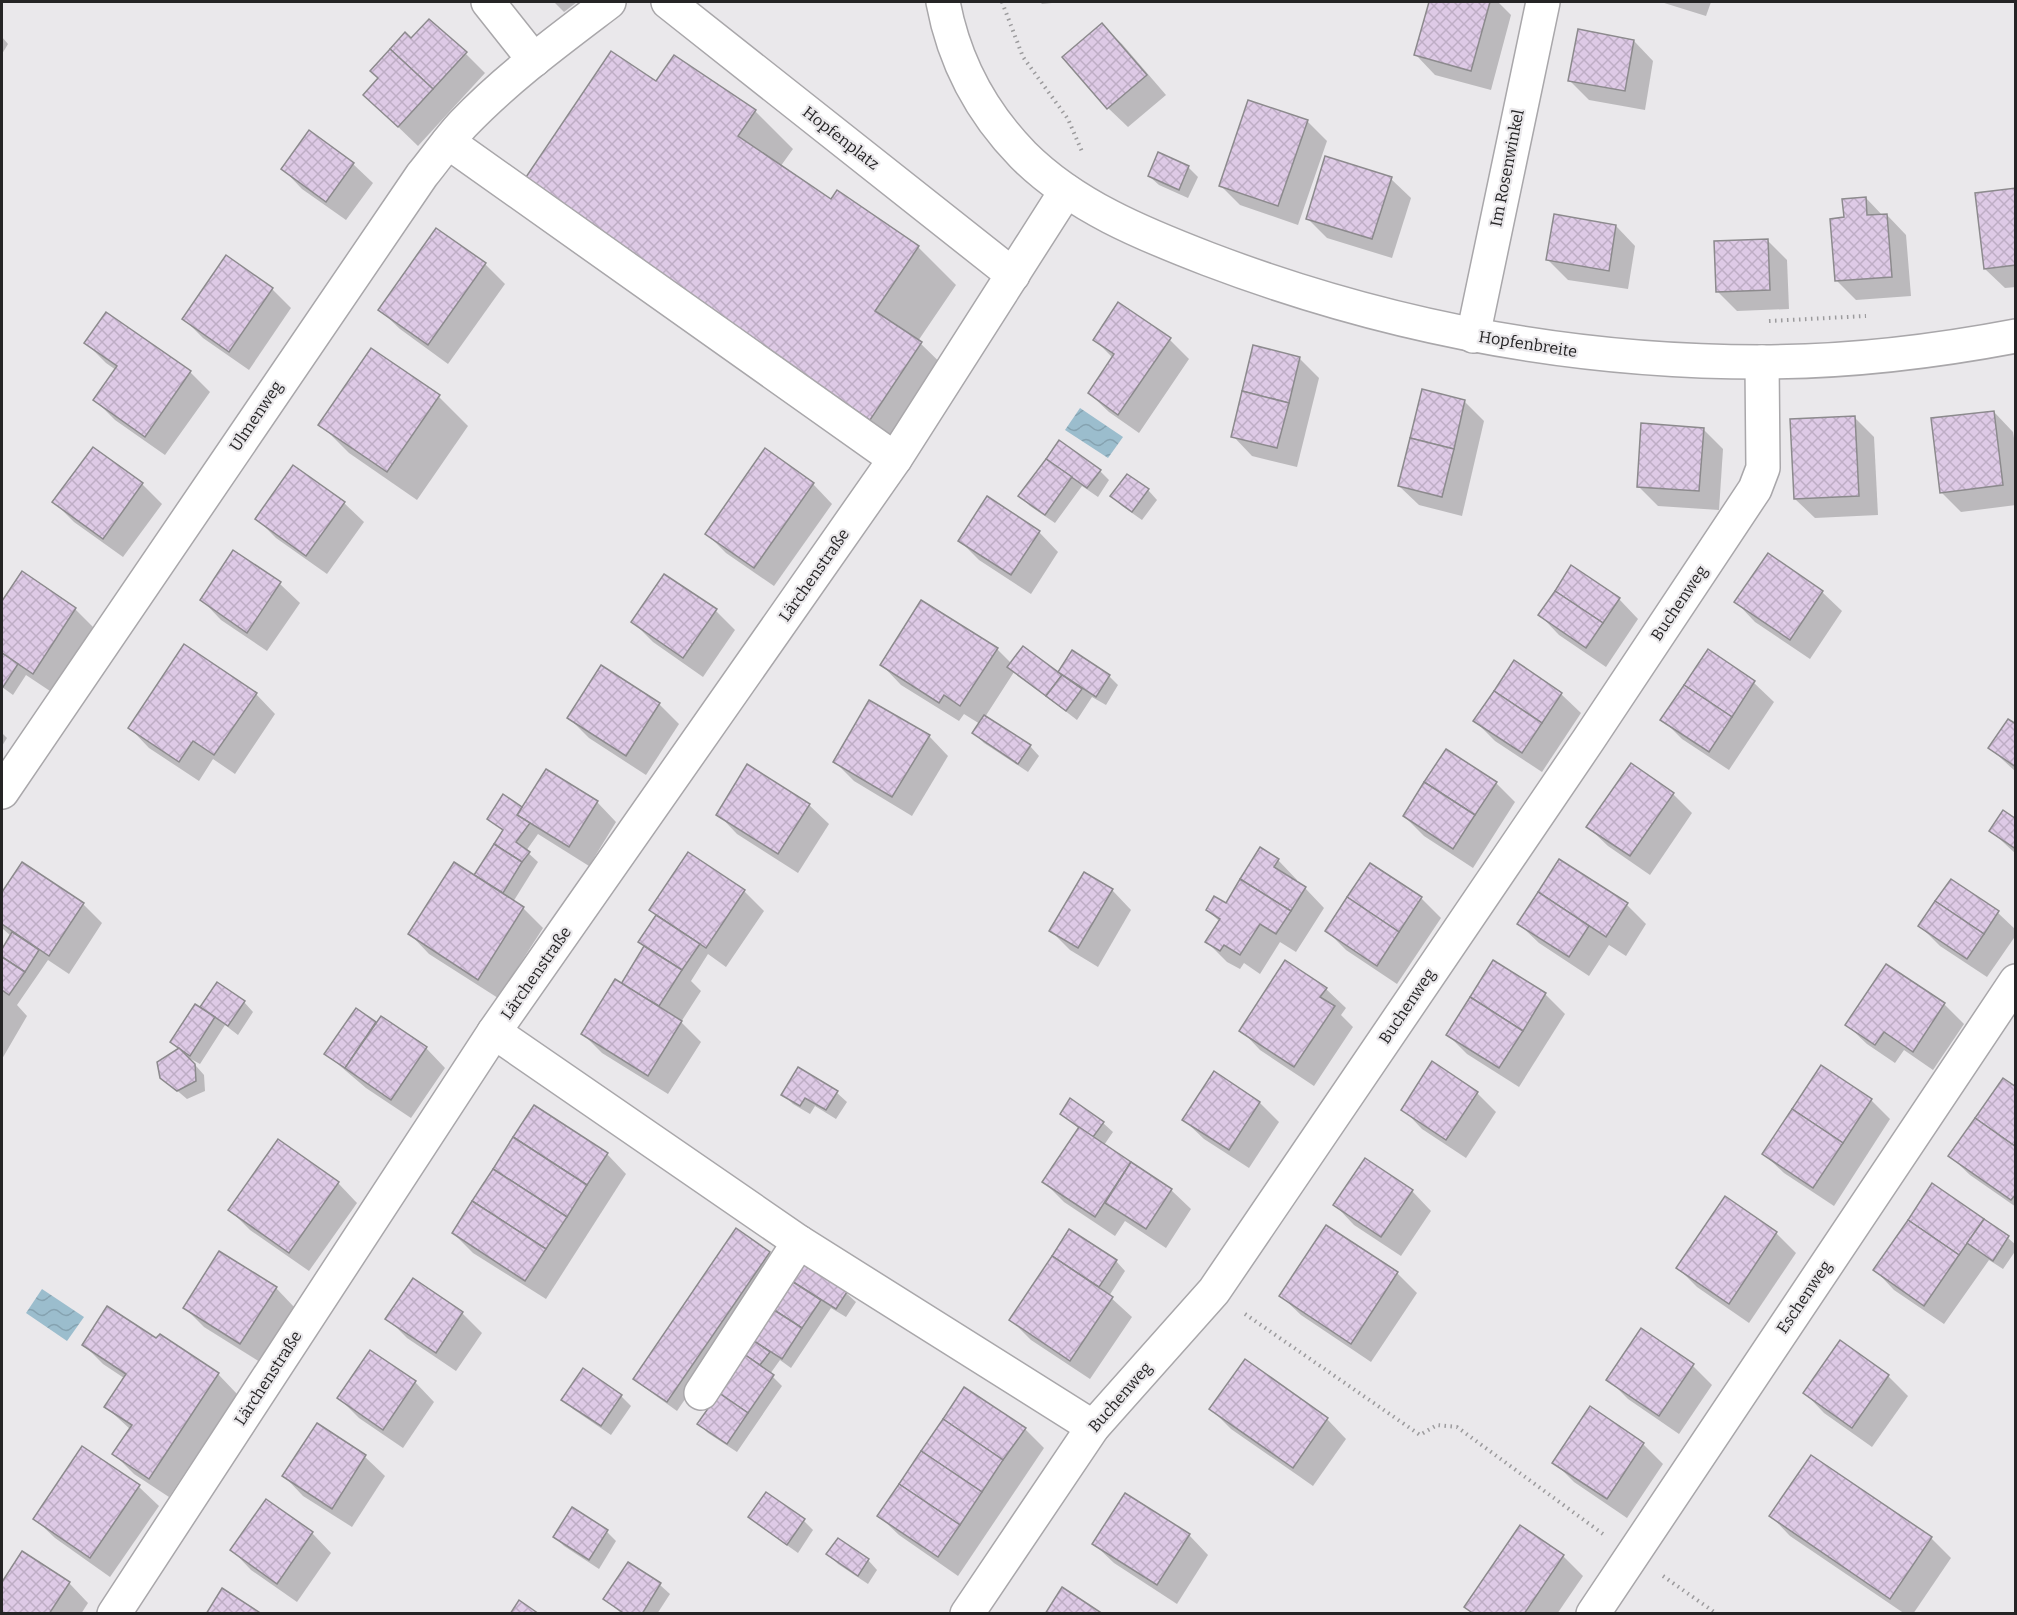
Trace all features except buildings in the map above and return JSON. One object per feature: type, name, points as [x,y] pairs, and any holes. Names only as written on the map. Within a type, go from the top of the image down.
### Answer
[{"type":"street","points":[[488,2],[534,60],[609,2]]},
{"type":"street","name":"Hopfenplatz","points":[[668,2],[1013,275]]},
{"type":"street","points":[[943,2],[956,53],[975,93],[1006,136],[1025,157],[1066,191],[1013,275]]},
{"type":"street","name":"Im Rosenwinkel","points":[[1473,336],[1542,2]]},
{"type":"street","name":"Ulmenweg","points":[[2,792],[401,204],[448,142],[478,109],[534,60]]},
{"type":"street","points":[[448,142],[895,459]]},
{"type":"street","name":"Hopfenbreite","points":[[1066,191],[1094,208],[1154,237],[1253,276],[1361,310],[1473,336],[1545,349],[1692,360],[1762,362],[1912,353],[2016,336]]},
{"type":"street","name":"Lärchenstraße","points":[[114,1614],[494,1032],[895,459],[1013,275]]},
{"type":"street","name":"Buchenweg","points":[[967,1614],[1093,1427],[1214,1291],[1589,739],[1755,489],[1763,468],[1762,362]]},
{"type":"street","name":"Eschenweg","points":[[1593,1614],[2016,981]]},
{"type":"street","points":[[494,1032],[800,1242],[1093,1427]]},
{"type":"street","points":[[700,1393],[800,1242]]},
{"type":"path","points":[[1002,2],[1023,57],[1068,119],[1087,162]]},
{"type":"path","points":[[1761,321],[1874,315]]},
{"type":"path","points":[[1214,1291],[1420,1435],[1437,1425],[1457,1428],[1631,1556],[1716,1614]]},
{"type":"water","points":[[1080,408],[1123,437],[1108,458],[1065,430]]},
{"type":"water","points":[[42,1289],[84,1317],[67,1341],[26,1313]]}]
